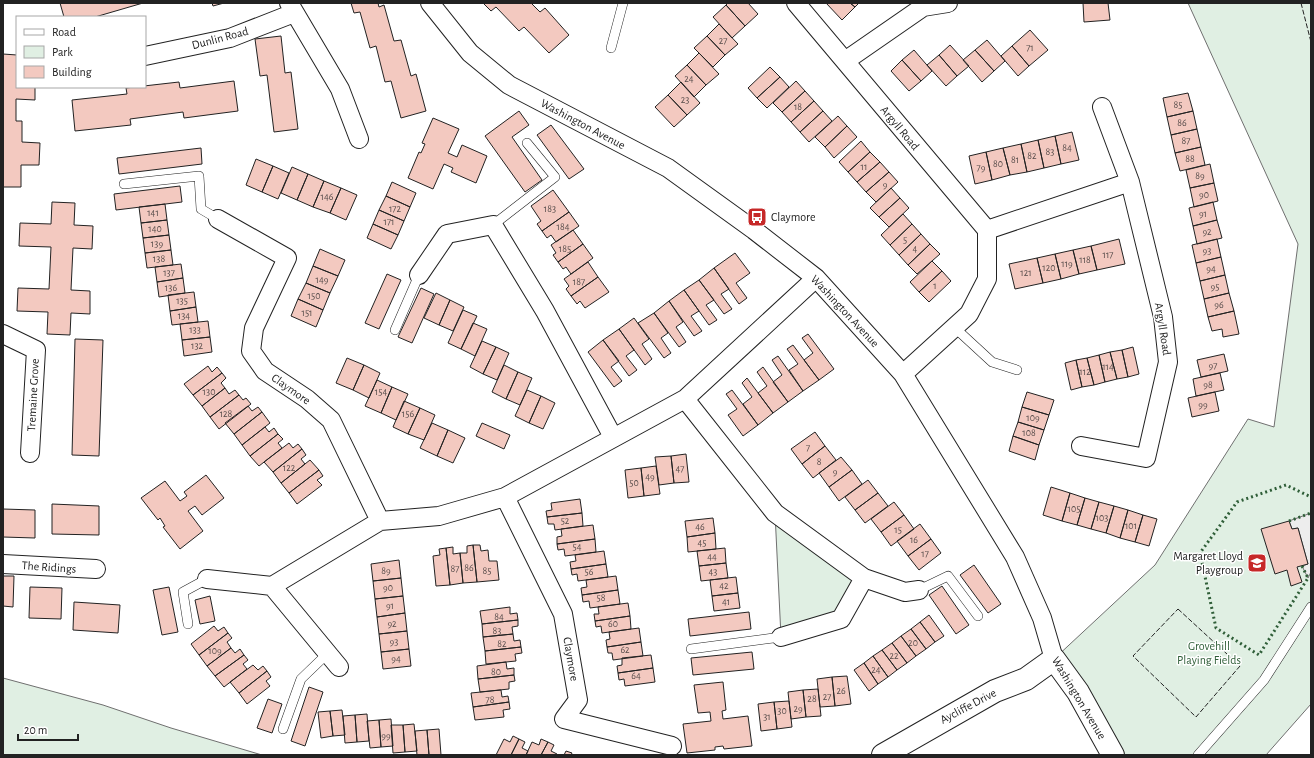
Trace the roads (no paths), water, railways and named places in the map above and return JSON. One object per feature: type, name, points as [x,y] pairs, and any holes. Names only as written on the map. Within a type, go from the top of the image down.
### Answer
[{"type":"street","name":"Washington Avenue","points":[[430,3],[470,53],[509,85],[668,168],[754,230],[816,278],[903,374],[1015,558],[1042,618],[1054,659],[1078,692],[1113,755]]},
{"type":"street","name":"Argyll Road","points":[[796,3],[987,230]]},
{"type":"street","points":[[845,62],[923,7],[948,3]]},
{"type":"street","name":"Dunlin Road","points":[[146,56],[230,38],[291,8],[340,89],[359,138]]},
{"type":"street","name":"Argyll Road","points":[[1081,446],[1146,458],[1168,362],[1163,317],[1130,182],[1102,108]]},
{"type":"street","points":[[903,374],[969,314],[987,279],[987,230],[1130,182]]},
{"type":"street","name":"Claymore","points":[[218,219],[287,258],[254,328],[251,351],[265,371],[307,399],[331,420],[380,521]]},
{"type":"street","points":[[418,275],[447,234],[493,225],[545,311],[613,438]]},
{"type":"street","points":[[207,579],[272,586],[380,521],[439,516],[505,496],[685,399],[816,278]]},
{"type":"street","name":"Tremaine Grove","points":[[3,334],[36,350],[30,453]]},
{"type":"street","points":[[685,399],[775,513],[864,578],[905,592],[919,590]]},
{"type":"street","name":"Claymore","points":[[505,496],[563,614],[578,700],[564,719],[676,751]]},
{"type":"street","name":"The Ridings","points":[[3,564],[96,569]]},
{"type":"street","points":[[781,637],[841,619],[864,578]]},
{"type":"street","points":[[272,586],[334,660]]},
{"type":"street","name":"Aycliffe Drive","points":[[883,755],[995,691],[1026,679],[1054,659]]},
{"type":"lane","points":[[611,48],[623,3]]},
{"type":"lane","points":[[493,225],[555,177],[528,143]]},
{"type":"lane","points":[[124,184],[199,176],[201,208],[218,219]]},
{"type":"lane","points":[[394,330],[418,275]]},
{"type":"lane","points":[[954,327],[992,362],[1017,370]]},
{"type":"lane","points":[[919,590],[948,576],[978,616]]},
{"type":"lane","points":[[188,624],[182,592],[207,579]]},
{"type":"lane","points":[[1198,755],[1264,680],[1311,606]]},
{"type":"lane","points":[[691,649],[781,637]]},
{"type":"lane","points":[[283,729],[301,679],[334,660]]},
{"type":"place","name":"Claymore","points":[[757,217]]},
{"type":"place","name":"Margaret Lloyd Playgroup","points":[[1257,563]]},
{"type":"park label","name":"Grovehill Playing Fields","points":[[1209,653]]}]
